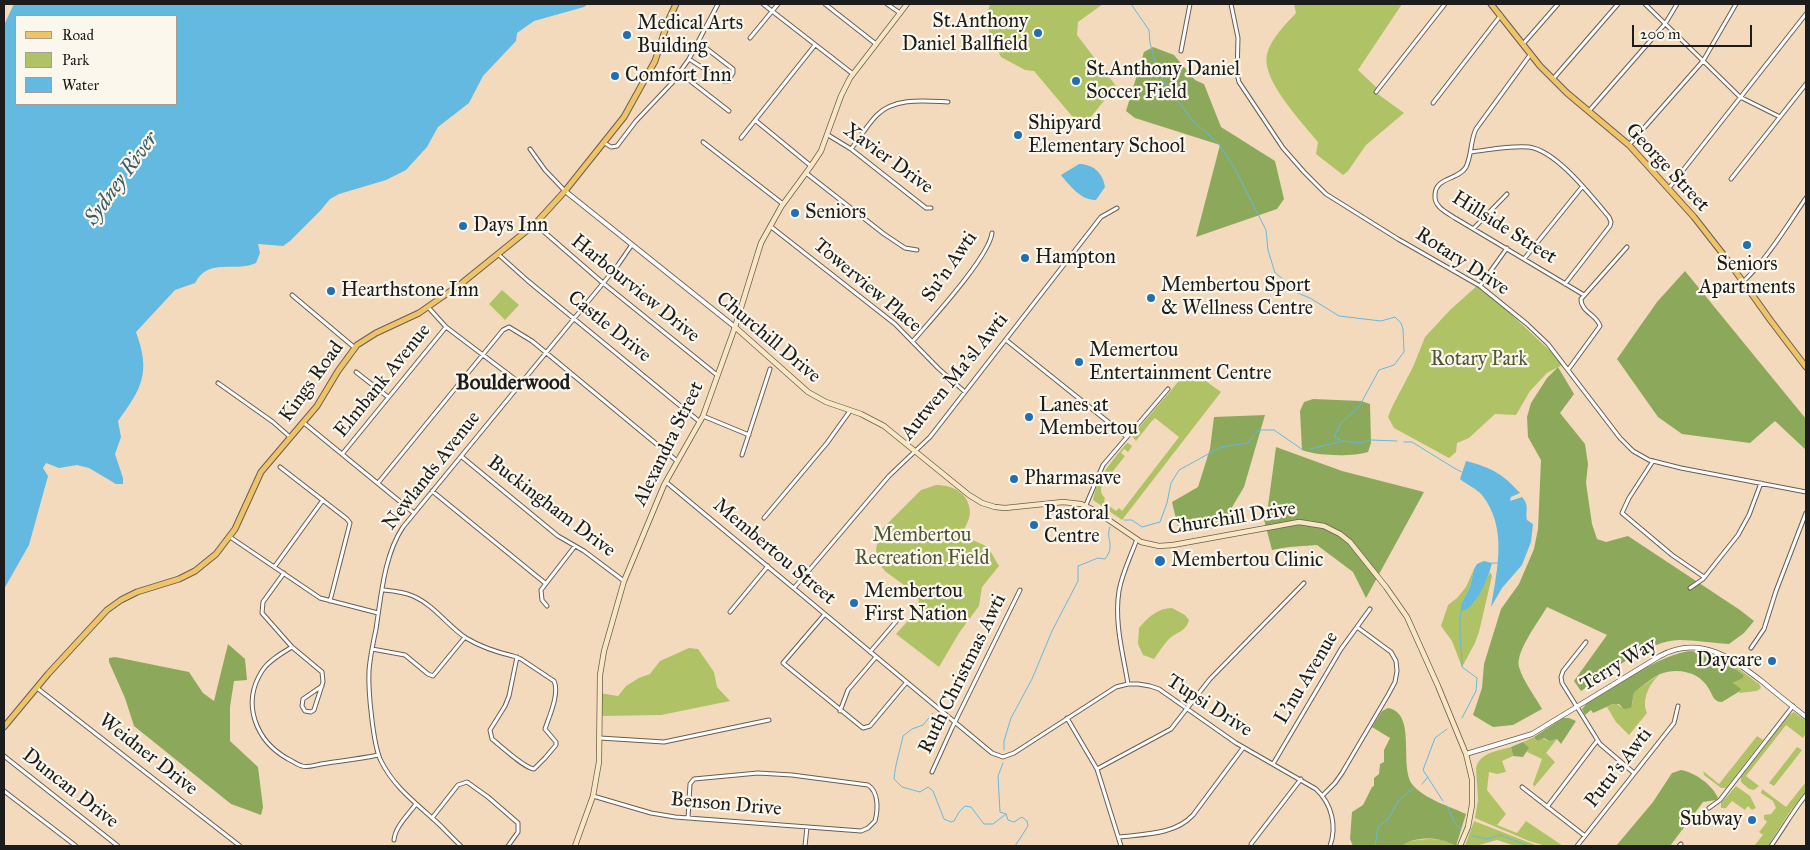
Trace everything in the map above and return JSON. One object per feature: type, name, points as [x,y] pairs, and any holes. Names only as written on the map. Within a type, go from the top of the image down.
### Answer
[{"type":"main road","name":"Kings Road","points":[[4,727],[48,674],[107,610],[137,592],[179,579],[195,571],[216,554],[230,537],[240,519],[261,472],[304,423],[357,345],[376,333],[410,318],[428,307],[499,255],[535,224],[565,191],[626,114],[655,60],[676,4]]},
{"type":"main road","name":"Alexandra Street","points":[[575,846],[593,796],[599,762],[600,675],[604,651],[624,581],[666,482],[703,416],[735,327],[758,250],[783,204],[812,166],[828,134],[841,96],[853,74],[907,4]]},
{"type":"main road","name":"George Street","points":[[1495,5],[1530,55],[1589,112],[1629,145],[1694,217],[1744,281],[1806,367]]},
{"type":"main road","name":"Churchill Drive","points":[[735,327],[808,392],[826,402],[884,426],[970,495],[991,506],[1009,508],[1067,502],[1086,506],[1098,512],[1137,540],[1155,546],[1169,546],[1299,522],[1324,526],[1340,534],[1358,550],[1407,617],[1466,754],[1472,779],[1472,805],[1468,827],[1460,846]]},
{"type":"street","points":[[603,142],[611,147],[618,145],[630,128],[665,92],[690,59],[718,4]]},
{"type":"street","points":[[763,4],[853,74]]},
{"type":"street","points":[[750,38],[778,4]]},
{"type":"street","points":[[825,4],[876,44]]},
{"type":"street","points":[[887,4],[900,13]]},
{"type":"street","points":[[1181,51],[1190,4]]},
{"type":"street","name":"Rotary Drive","points":[[1231,4],[1237,36],[1238,79],[1245,93],[1294,161],[1326,194],[1480,286],[1541,336],[1623,442],[1637,453],[1653,461],[1681,468],[1806,492]]},
{"type":"street","points":[[1376,92],[1445,4]]},
{"type":"street","points":[[1523,44],[1558,4]]},
{"type":"street","points":[[1553,79],[1618,4]]},
{"type":"street","points":[[1645,4],[1740,97],[1780,117]]},
{"type":"street","points":[[1589,112],[1665,24],[1677,4]]},
{"type":"street","points":[[1629,145],[1704,61],[1736,4]]},
{"type":"street","points":[[1669,188],[1806,14]]},
{"type":"street","points":[[1433,103],[1501,15]]},
{"type":"street","points":[[690,59],[723,81],[728,81],[733,73],[733,68],[698,42]]},
{"type":"street","points":[[741,138],[815,45]]},
{"type":"street","name":"Hillside Street","points":[[1530,55],[1476,129],[1472,137],[1471,152],[1464,170],[1440,184],[1436,189],[1436,202],[1440,208],[1584,295]]},
{"type":"street","points":[[680,73],[729,111]]},
{"type":"street","points":[[1731,179],[1806,84]]},
{"type":"street","points":[[851,149],[878,113],[885,109],[914,101],[948,102]]},
{"type":"street","points":[[755,120],[812,166]]},
{"type":"street","name":"Xavier Drive","points":[[828,134],[851,149],[926,208],[932,208]]},
{"type":"street","points":[[703,142],[783,204]]},
{"type":"street","points":[[1471,152],[1517,147],[1538,149],[1558,161],[1608,216],[1611,223],[1565,284]]},
{"type":"street","points":[[530,149],[545,170],[565,191]]},
{"type":"street","points":[[805,173],[884,234],[905,248],[917,250]]},
{"type":"street","points":[[1524,259],[1582,187]]},
{"type":"street","name":"Churchill Drive","points":[[565,191],[631,246],[735,327]]},
{"type":"street","points":[[1474,228],[1507,194]]},
{"type":"street","points":[[1744,281],[1759,266],[1776,244],[1806,198]]},
{"type":"street","name":"Autwen Ma'sl Awti","points":[[794,588],[889,476],[930,437],[1101,217],[1117,208]]},
{"type":"street","name":"Harbourview Drive","points":[[535,224],[603,283],[718,376]]},
{"type":"street","name":"Towerview Place","points":[[770,226],[880,311],[965,392]]},
{"type":"street","name":"Su'n Awti","points":[[913,341],[986,251],[991,241],[992,233]]},
{"type":"street","name":"Newlands Avenue","points":[[462,846],[394,782],[378,755],[374,736],[369,678],[378,613],[394,542],[414,513],[462,457],[631,246]]},
{"type":"street","points":[[1568,370],[1600,326],[1599,322],[1581,305],[1581,300],[1627,247]]},
{"type":"street","points":[[1480,286],[1506,248]]},
{"type":"street","name":"Castle Drive","points":[[499,255],[700,422]]},
{"type":"street","points":[[292,296],[356,348]]},
{"type":"street","points":[[428,307],[446,327],[484,354],[520,384]]},
{"type":"street","name":"Elmbank Avenue","points":[[343,454],[446,327]]},
{"type":"street","points":[[378,483],[503,330],[510,327],[532,341],[677,461]]},
{"type":"street","points":[[1006,340],[1127,437]]},
{"type":"street","points":[[742,455],[770,369]]},
{"type":"street","points":[[356,372],[388,398]]},
{"type":"street","points":[[218,383],[291,437]]},
{"type":"street","points":[[1086,506],[1101,469],[1168,389]]},
{"type":"street","points":[[764,518],[832,437],[850,411]]},
{"type":"street","points":[[703,416],[749,435]]},
{"type":"street","points":[[304,423],[414,513]]},
{"type":"street","name":"Buckingham Drive","points":[[462,457],[549,529],[584,551],[624,581]]},
{"type":"street","points":[[1653,461],[1622,513],[1672,555],[1704,577]]},
{"type":"street","points":[[280,467],[348,520],[350,525],[340,556],[330,601]]},
{"type":"street","name":"Membertou Street","points":[[666,482],[989,752],[1004,757]]},
{"type":"street","points":[[1690,588],[1698,584],[1744,526],[1760,483]]},
{"type":"street","points":[[432,491],[545,584]]},
{"type":"street","points":[[275,566],[323,500]]},
{"type":"street","points":[[1751,648],[1764,629],[1806,513]]},
{"type":"street","points":[[230,537],[320,598],[378,613]]},
{"type":"street","points":[[1128,684],[1118,622],[1118,601],[1122,581],[1137,540]]},
{"type":"street","points":[[547,606],[543,603],[540,594],[545,584],[575,546]]},
{"type":"street","points":[[730,612],[768,566]]},
{"type":"street","points":[[284,573],[264,601],[261,610],[263,616],[292,647],[320,669],[323,676],[322,686],[314,710],[305,711],[302,706],[303,699],[322,686]]},
{"type":"street","points":[[1097,769],[1168,731],[1210,679],[1304,583]]},
{"type":"street","points":[[383,590],[417,598],[465,637],[486,649],[517,657],[540,670],[555,682],[555,695],[545,729],[556,742],[556,745],[539,765],[534,768],[530,768],[496,742],[490,734],[490,729],[505,706],[509,696],[517,657]]},
{"type":"street","name":"Ruth Christmas Awti","points":[[932,772],[954,723],[1020,590]]},
{"type":"street","name":"L'nu Avenue","points":[[1273,764],[1341,649],[1370,609]]},
{"type":"street","points":[[825,614],[783,664],[860,727],[868,727],[906,682]]},
{"type":"street","points":[[870,652],[899,618]]},
{"type":"street","points":[[1322,796],[1342,773],[1396,678],[1397,665],[1393,655],[1388,649],[1357,627]]},
{"type":"street","points":[[372,649],[404,654],[429,675],[433,676],[465,637]]},
{"type":"street","points":[[1586,642],[1562,675],[1563,685],[1597,741],[1634,773]]},
{"type":"street","points":[[292,647],[264,668],[254,688],[252,702],[254,717],[264,740],[273,749],[305,767],[378,755]]},
{"type":"street","name":"Terry Way","points":[[1466,754],[1526,737],[1577,708],[1660,656],[1674,649],[1690,647],[1711,650],[1734,660],[1806,717]]},
{"type":"street","points":[[840,710],[848,690],[876,658]]},
{"type":"street","name":"Tupsi Drive","points":[[1004,757],[1014,753],[1108,691],[1128,684],[1144,684],[1155,687],[1244,748],[1301,780],[1322,796],[1329,808],[1333,822],[1330,846]]},
{"type":"street","name":"Weidner Drive","points":[[38,688],[240,846]]},
{"type":"street","name":"Putu's Awti","points":[[1577,846],[1674,723],[1678,706]]},
{"type":"street","points":[[1709,808],[1720,800],[1793,706]]},
{"type":"street","points":[[1067,718],[1097,769],[1121,846]]},
{"type":"street","points":[[600,738],[664,742],[770,720]]},
{"type":"street","points":[[1547,807],[1597,741]]},
{"type":"street","points":[[1119,837],[1169,830],[1184,823],[1193,815],[1244,748]]},
{"type":"street","name":"Duncan Drive","points":[[4,756],[118,846]]},
{"type":"street","name":"Benson Drive","points":[[593,796],[651,813],[688,818],[858,831],[868,828],[876,820],[876,795],[871,786],[787,775],[753,773],[693,780],[690,784],[688,818]]},
{"type":"street","points":[[1251,844],[1301,780]]},
{"type":"street","points":[[432,818],[458,785],[467,782],[518,823],[518,832],[508,846]]},
{"type":"street","points":[[1522,787],[1584,836]]},
{"type":"street","points":[[4,792],[76,846]]},
{"type":"street","points":[[1771,846],[1787,824],[1792,812],[1806,795]]},
{"type":"street","points":[[394,840],[398,828],[416,804]]},
{"type":"street","points":[[805,846],[807,827]]},
{"type":"green space","points":[[990,4],[1103,4],[1078,22],[1077,35],[1116,86],[1082,128],[1034,71],[1025,70],[1001,57],[990,37],[987,15]]},
{"type":"green space","points":[[1294,4],[1402,4],[1358,70],[1377,88],[1375,92],[1404,113],[1366,145],[1348,171],[1343,175],[1316,154],[1318,142],[1284,100],[1270,76],[1267,64],[1269,48],[1279,32],[1296,13]]},
{"type":"green space","points":[[1153,47],[1174,55],[1195,80],[1204,84],[1221,127],[1275,161],[1284,199],[1277,209],[1196,237],[1220,145],[1135,118],[1126,111],[1144,52]]},
{"type":"green space","points":[[1685,271],[1806,419],[1806,450],[1775,421],[1750,443],[1682,434],[1658,417],[1617,359],[1657,302]]},
{"type":"green space","name":"Rotary Park","points":[[1479,284],[1564,364],[1547,373],[1530,391],[1516,415],[1495,414],[1469,438],[1457,443],[1456,452],[1449,458],[1394,428],[1388,417],[1413,367],[1425,337],[1450,310]]},
{"type":"green space","points":[[502,290],[519,305],[505,320],[489,304]]},
{"type":"green space","points":[[1558,367],[1574,394],[1560,413],[1585,444],[1588,464],[1586,483],[1592,524],[1597,539],[1606,542],[1628,536],[1754,621],[1744,633],[1729,644],[1679,640],[1655,646],[1641,652],[1581,691],[1574,681],[1607,635],[1547,607],[1524,645],[1519,661],[1523,678],[1542,709],[1513,725],[1493,727],[1473,715],[1482,688],[1484,664],[1501,609],[1519,584],[1534,549],[1538,529],[1541,460],[1528,437],[1527,417],[1531,403],[1547,378]]},
{"type":"green space","points":[[1189,369],[1221,392],[1122,520],[1093,500],[1098,484],[1126,444],[1128,443],[1132,446],[1128,452],[1124,449],[1121,453],[1125,456],[1102,485],[1101,489],[1105,498],[1104,502],[1116,511],[1119,508],[1122,511],[1179,437],[1155,418],[1136,441],[1132,436]]},
{"type":"green space","points":[[1313,399],[1361,401],[1370,404],[1371,443],[1368,452],[1353,455],[1335,455],[1317,454],[1302,450],[1300,411],[1304,402]]},
{"type":"green space","points":[[1265,415],[1244,487],[1225,519],[1217,527],[1201,531],[1179,532],[1172,502],[1198,487],[1210,449],[1214,417]]},
{"type":"green space","points":[[1276,447],[1342,471],[1424,492],[1366,598],[1353,572],[1317,545],[1272,550],[1262,512],[1268,506]]},
{"type":"green space","name":"Membertou Recreation Field","points":[[942,485],[959,491],[967,500],[970,512],[962,535],[988,547],[999,566],[982,587],[979,606],[959,633],[939,667],[896,634],[914,614],[919,600],[915,593],[886,572],[878,563],[876,549],[880,531],[921,490]]},
{"type":"green space","points":[[1474,569],[1470,587],[1462,602],[1474,603],[1490,572],[1492,576],[1479,632],[1462,667],[1452,641],[1441,626],[1448,605],[1466,587]]},
{"type":"green space","points":[[1167,608],[1172,608],[1185,615],[1189,620],[1188,624],[1169,639],[1154,659],[1143,655],[1138,644],[1139,628],[1154,614]]},
{"type":"green space","points":[[228,644],[245,659],[247,680],[234,681],[230,707],[230,741],[258,767],[263,807],[261,815],[231,804],[134,726],[125,698],[109,662],[109,658],[115,657],[189,672],[203,693],[214,701]]},
{"type":"green space","points":[[689,648],[698,649],[714,672],[717,687],[730,701],[661,715],[600,716],[599,693],[618,696],[626,686],[650,674],[660,661]]},
{"type":"green space","points":[[1692,651],[1711,654],[1728,662],[1759,684],[1761,688],[1757,691],[1739,693],[1740,691],[1733,683],[1743,678],[1744,675],[1735,669]]},
{"type":"green space","points":[[1692,651],[1735,669],[1744,675],[1743,678],[1733,683],[1741,689],[1740,691],[1719,702],[1700,678],[1688,672],[1667,672],[1654,677],[1634,693],[1631,708],[1624,709],[1619,704],[1613,704],[1593,713],[1591,710],[1585,715],[1582,709],[1587,703],[1624,680],[1667,657]]},
{"type":"green space","points":[[1660,674],[1653,682],[1646,697],[1645,708],[1647,713],[1629,735],[1616,722],[1607,707],[1616,703],[1621,707],[1632,704],[1634,693]]},
{"type":"green space","points":[[1388,708],[1397,712],[1402,719],[1405,729],[1408,775],[1412,784],[1430,798],[1466,814],[1456,846],[1443,840],[1426,838],[1410,841],[1402,846],[1353,846],[1350,839],[1352,812],[1363,805],[1374,786],[1374,778],[1379,774],[1380,764],[1384,762],[1384,750],[1390,738],[1372,727],[1382,711]]},
{"type":"green space","points":[[1794,712],[1806,721],[1806,733],[1803,738],[1786,725],[1746,776],[1759,786],[1754,790],[1749,789],[1741,782],[1741,777],[1789,715]]},
{"type":"green space","points":[[1563,718],[1576,721],[1561,744],[1557,739],[1549,741],[1544,738],[1537,741],[1534,737]]},
{"type":"green space","points":[[1757,736],[1763,740],[1726,788],[1721,788],[1704,775],[1703,771],[1719,784]]},
{"type":"green space","points":[[1534,737],[1537,741],[1542,738],[1548,741],[1557,739],[1546,753],[1555,762],[1534,787],[1533,784],[1542,759],[1527,752],[1528,748],[1523,742]]},
{"type":"green space","points":[[1523,742],[1529,748],[1523,757],[1513,756],[1511,747]]},
{"type":"green space","points":[[1511,747],[1513,756],[1502,761],[1506,772],[1497,774],[1489,772],[1487,790],[1506,814],[1497,825],[1517,833],[1526,821],[1563,846],[1546,846],[1529,841],[1475,818],[1478,800],[1476,768],[1478,763],[1485,755]]},
{"type":"green space","points":[[1797,747],[1802,750],[1774,786],[1769,783]]},
{"type":"green space","points":[[1681,770],[1692,773],[1703,780],[1712,788],[1718,798],[1703,802],[1670,846],[1616,846],[1653,802],[1672,773]]},
{"type":"green space","points":[[1806,782],[1806,791],[1768,846],[1754,846],[1763,835],[1759,832],[1767,822],[1764,819],[1764,815],[1771,814],[1776,808],[1773,801],[1761,793],[1762,789],[1786,807]]},
{"type":"green space","points":[[1736,786],[1750,796],[1756,808],[1752,810],[1748,806],[1745,810],[1732,801],[1726,808],[1721,808],[1721,803]]},
{"type":"green space","points":[[1474,821],[1538,846],[1515,846],[1497,840],[1476,846],[1465,846]]},
{"type":"green space","points":[[1443,840],[1455,846],[1402,846],[1412,841]]},
{"type":"water","name":"Sydney River","points":[[14,4],[588,4],[584,7],[534,21],[517,33],[516,41],[483,76],[469,103],[438,127],[427,147],[406,170],[386,180],[339,194],[330,199],[283,246],[258,244],[260,253],[256,263],[246,266],[217,267],[205,271],[195,283],[175,290],[136,332],[143,359],[142,380],[133,399],[118,421],[121,437],[115,454],[123,478],[123,484],[116,484],[89,468],[77,465],[59,468],[46,463],[43,468],[48,476],[29,545],[4,589],[4,25]]},
{"type":"water","points":[[1079,164],[1084,164],[1096,170],[1104,182],[1105,187],[1096,200],[1091,200],[1081,195],[1061,175]]},
{"type":"water","points":[[1466,461],[1490,469],[1508,481],[1520,493],[1511,497],[1510,501],[1522,497],[1527,506],[1527,520],[1533,524],[1531,542],[1522,565],[1502,588],[1491,607],[1498,564],[1498,535],[1490,508],[1482,495],[1460,479]]},
{"type":"water","points":[[1484,561],[1492,563],[1485,584],[1472,605],[1461,611],[1462,602],[1470,587],[1474,569],[1477,564]]},
{"type":"waterway","points":[[1131,4],[1149,30],[1150,43],[1159,75],[1193,121],[1218,143],[1234,167],[1266,230],[1268,250],[1275,273],[1287,282],[1295,292],[1310,298],[1339,316],[1381,321],[1395,317],[1401,323],[1404,352],[1394,365],[1379,370],[1360,405],[1341,423],[1334,437],[1343,441],[1359,443],[1371,440],[1397,441]]},
{"type":"waterway","points":[[1124,520],[1132,520],[1142,527],[1160,522],[1167,503],[1171,483],[1179,470],[1221,447],[1248,443],[1259,430],[1274,430],[1303,450]]},
{"type":"waterway","points":[[1310,449],[1343,441]]},
{"type":"waterway","points":[[1404,442],[1412,442],[1462,472]]},
{"type":"waterway","points":[[1004,750],[1004,741],[1011,718],[1032,679],[1052,631],[1078,581],[1078,566],[1098,558],[1105,559],[1110,550],[1110,527]]},
{"type":"waterway","points":[[1492,563],[1499,563]]},
{"type":"waterway","points":[[1461,611],[1462,667],[1477,678],[1476,691],[1462,718]]},
{"type":"waterway","points":[[933,713],[923,725],[912,729],[903,736],[894,779],[902,787],[920,792],[928,787],[933,791],[944,819],[951,822],[954,821],[965,806],[971,807],[984,824],[993,824],[1006,814]]},
{"type":"waterway","points":[[1443,801],[1423,770],[1435,738],[1447,729]]},
{"type":"waterway","points":[[1003,763],[998,776],[1000,812],[1006,814],[1008,820],[1014,822],[1022,817],[1027,821],[1028,826],[1015,846]]},
{"type":"waterway","points":[[1422,784],[1428,777]]},
{"type":"waterway","points":[[1375,846],[1378,827],[1388,819],[1400,799],[1414,788]]},
{"type":"waterway","points":[[1447,806],[1456,825],[1461,829]]},
{"type":"waterway","points":[[1473,836],[1487,839],[1500,835],[1529,846]]},
{"type":"place","name":"St.Anthony Daniel Ballfield","points":[[1038,33]]},
{"type":"place","name":"Medical Arts Building","points":[[627,35]]},
{"type":"place","name":"Comfort Inn","points":[[615,76]]},
{"type":"place","name":"St.Anthony Daniel Soccer Field","points":[[1076,81]]},
{"type":"place","name":"Shipyard Elementary School","points":[[1018,135]]},
{"type":"place","name":"Seniors","points":[[795,213]]},
{"type":"place","name":"Days Inn","points":[[463,226]]},
{"type":"place","name":"Seniors Apartments","points":[[1747,245]]},
{"type":"place","name":"Hampton","points":[[1025,258]]},
{"type":"place","name":"Hearthstone Inn","points":[[331,291]]},
{"type":"place","name":"Membertou Sport & Wellness Centre","points":[[1151,298]]},
{"type":"place","name":"Memertou Entertainment Centre","points":[[1079,362]]},
{"type":"place","name":"Lanes at Membertou","points":[[1029,417]]},
{"type":"place","name":"Pharmasave","points":[[1014,479]]},
{"type":"place","name":"Pastoral Centre","points":[[1034,525]]},
{"type":"place","name":"Membertou Clinic","points":[[1160,561]]},
{"type":"place","name":"Membertou First Nation","points":[[854,603]]},
{"type":"place","name":"Daycare","points":[[1772,661]]},
{"type":"place","name":"Subway","points":[[1752,820]]},
{"type":"district","name":"Boulderwood","points":[[513,384]]}]
